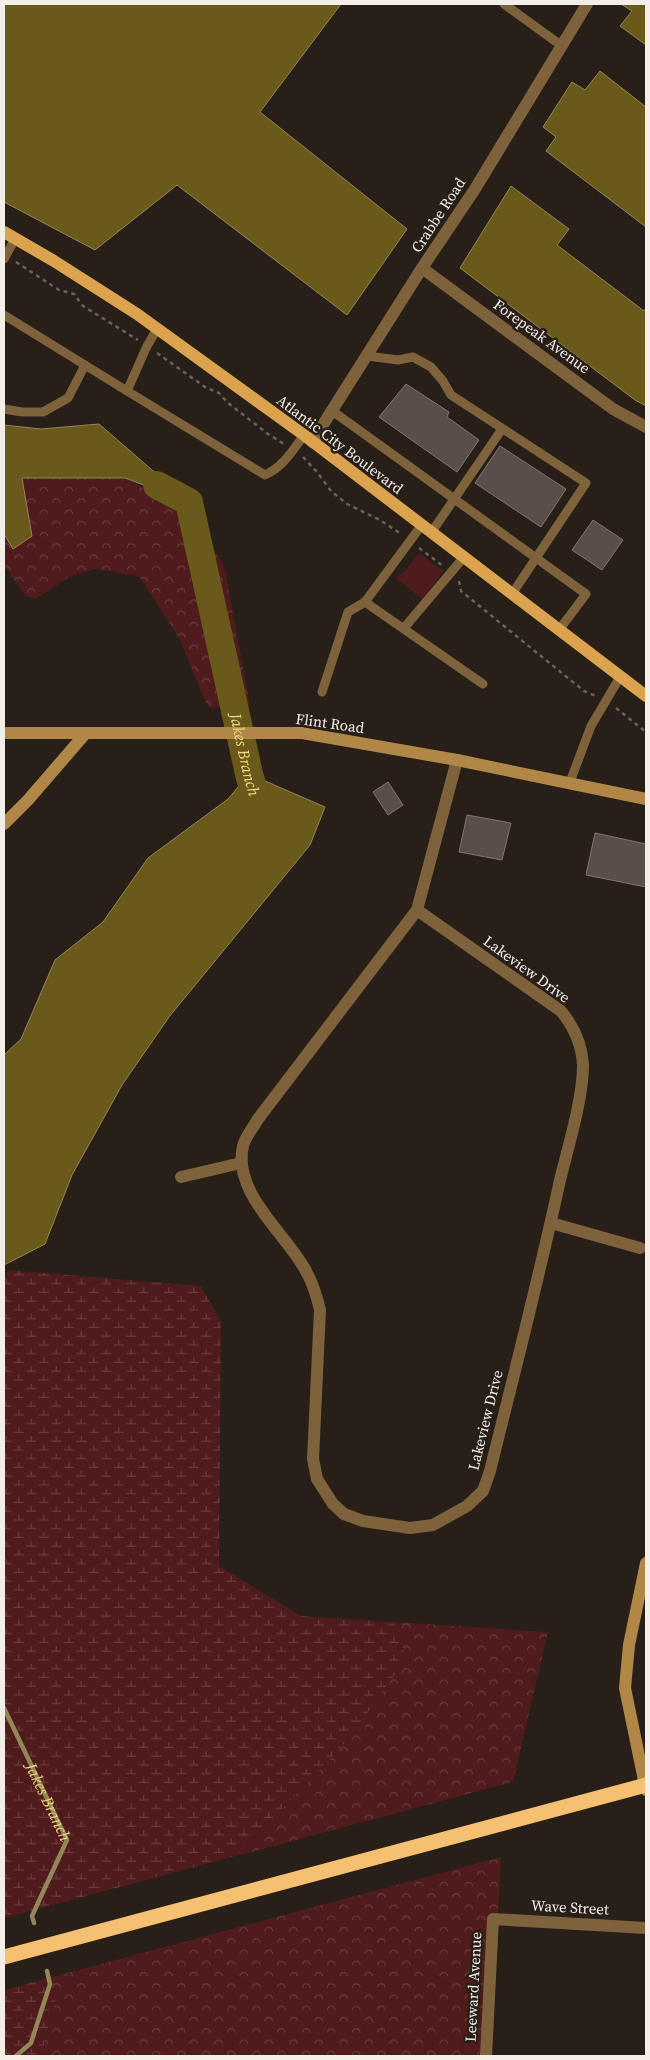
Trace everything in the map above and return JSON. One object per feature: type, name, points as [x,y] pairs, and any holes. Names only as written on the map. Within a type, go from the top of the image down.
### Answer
[{"type":"highway","points":[[4,1957],[646,1787]]},
{"type":"main road","name":"Atlantic City Boulevard","points":[[4,232],[54,261],[157,329],[308,439],[646,696]]},
{"type":"street","name":"Crabbe Road","points":[[308,439],[331,410],[367,356],[474,189],[587,4]]},
{"type":"street","name":"Forepeak Avenue","points":[[422,268],[613,409],[646,426]]},
{"type":"street","name":"Flint Road","points":[[4,733],[302,733],[457,760],[646,799]]},
{"type":"street","points":[[4,824],[85,734]]},
{"type":"street","points":[[181,1177],[241,1163],[243,1145],[258,1119],[417,910],[457,760]]},
{"type":"street","name":"Lakeview Drive","points":[[241,1163],[244,1175],[259,1207],[307,1273],[318,1299],[320,1310],[313,1459],[317,1478],[333,1504],[344,1514],[363,1521],[410,1528],[434,1525],[466,1506],[483,1491],[490,1471],[551,1223],[580,1091],[582,1048],[572,1024],[561,1011],[417,910]]},
{"type":"street","points":[[551,1223],[640,1248]]},
{"type":"street","points":[[646,1562],[629,1645],[624,1688],[646,1787]]},
{"type":"street","name":"Wave Street","points":[[493,1919],[646,1928]]},
{"type":"street","name":"Leeward Avenue","points":[[486,2056],[493,1919]]},
{"type":"lane","points":[[504,4],[562,46]]},
{"type":"lane","points":[[5,257],[15,239]]},
{"type":"lane","points":[[4,315],[265,475],[273,472],[293,450],[308,439]]},
{"type":"lane","points":[[127,390],[157,329]]},
{"type":"lane","points":[[367,356],[398,360],[413,357],[431,368],[443,380],[451,395],[586,483],[512,594]]},
{"type":"lane","points":[[4,409],[22,412],[43,412],[68,398],[86,365]]},
{"type":"lane","points":[[331,410],[586,594],[559,630]]},
{"type":"lane","points":[[322,692],[348,612],[365,602],[426,529],[454,500],[502,429]]},
{"type":"lane","points":[[404,628],[464,557]]},
{"type":"lane","points":[[365,602],[484,684]]},
{"type":"lane","points":[[570,782],[591,726],[620,677]]},
{"type":"path","points":[[5,257],[58,290],[74,294],[83,306],[147,346],[205,387],[220,393],[228,403],[268,434],[309,462],[331,491],[346,504],[380,520],[400,534]]},
{"type":"path","points":[[418,548],[443,566]]},
{"type":"path","points":[[458,578],[461,591],[584,691],[607,701],[646,732]]},
{"type":"green space","points":[[21,478],[125,478],[189,514],[224,565],[250,705],[211,708],[206,703],[180,640],[139,576],[96,569],[72,575],[36,599],[26,596],[4,566],[4,534],[13,549],[32,535]]},
{"type":"green space","points":[[419,553],[443,571],[423,599],[395,578],[406,570]]},
{"type":"green space","points":[[8,1270],[201,1286],[221,1322],[219,1566],[301,1616],[393,1622],[407,1658],[347,1741],[236,1856],[4,1918],[4,1275]]},
{"type":"green space","points":[[393,1622],[548,1632],[513,1782],[236,1856],[347,1741],[407,1658]]},
{"type":"green space","points":[[501,1857],[491,2056],[41,2056],[56,1999],[41,1980]]},
{"type":"green space","points":[[41,1980],[56,1999],[41,2056],[4,2056],[4,1990]]},
{"type":"shaded area","points":[[4,4],[341,4],[260,112],[407,229],[347,315],[177,185],[95,250],[4,202]]},
{"type":"shaded area","points":[[621,4],[646,4],[646,45],[620,26],[632,11]]},
{"type":"shaded area","points":[[600,71],[646,107],[646,227],[546,151],[556,137],[543,127],[572,82],[585,90]]},
{"type":"shaded area","points":[[511,186],[569,229],[557,245],[644,311],[646,308],[646,406],[635,400],[460,268]]},
{"type":"shaded area","points":[[99,424],[189,502],[125,478],[22,478],[32,536],[13,549],[4,534],[4,425],[41,429]]},
{"type":"shaded area","points":[[249,774],[325,807],[310,845],[169,1017],[122,1085],[72,1175],[45,1244],[4,1265],[4,1055],[21,1039],[55,960],[103,922],[148,858],[228,799]]},
{"type":"building","points":[[406,384],[449,412],[447,417],[479,440],[457,472],[379,417]]},
{"type":"building","points":[[500,446],[566,489],[541,527],[475,483]]},
{"type":"building","points":[[593,520],[623,540],[602,570],[572,550]]},
{"type":"building","points":[[388,782],[403,805],[388,815],[373,792]]},
{"type":"building","points":[[467,815],[511,823],[502,860],[459,852]]},
{"type":"building","points":[[595,833],[646,844],[646,887],[586,875]]},
{"type":"waterway","name":"Jakes Branch","points":[[157,485],[189,502],[249,774],[259,810]]},
{"type":"waterway","name":"Jakes Branch","points":[[4,1708],[67,1840],[32,1916],[34,1923]]},
{"type":"waterway","name":"Jakes Branch","points":[[16,2056],[31,2043],[50,1984],[47,1971]]}]
